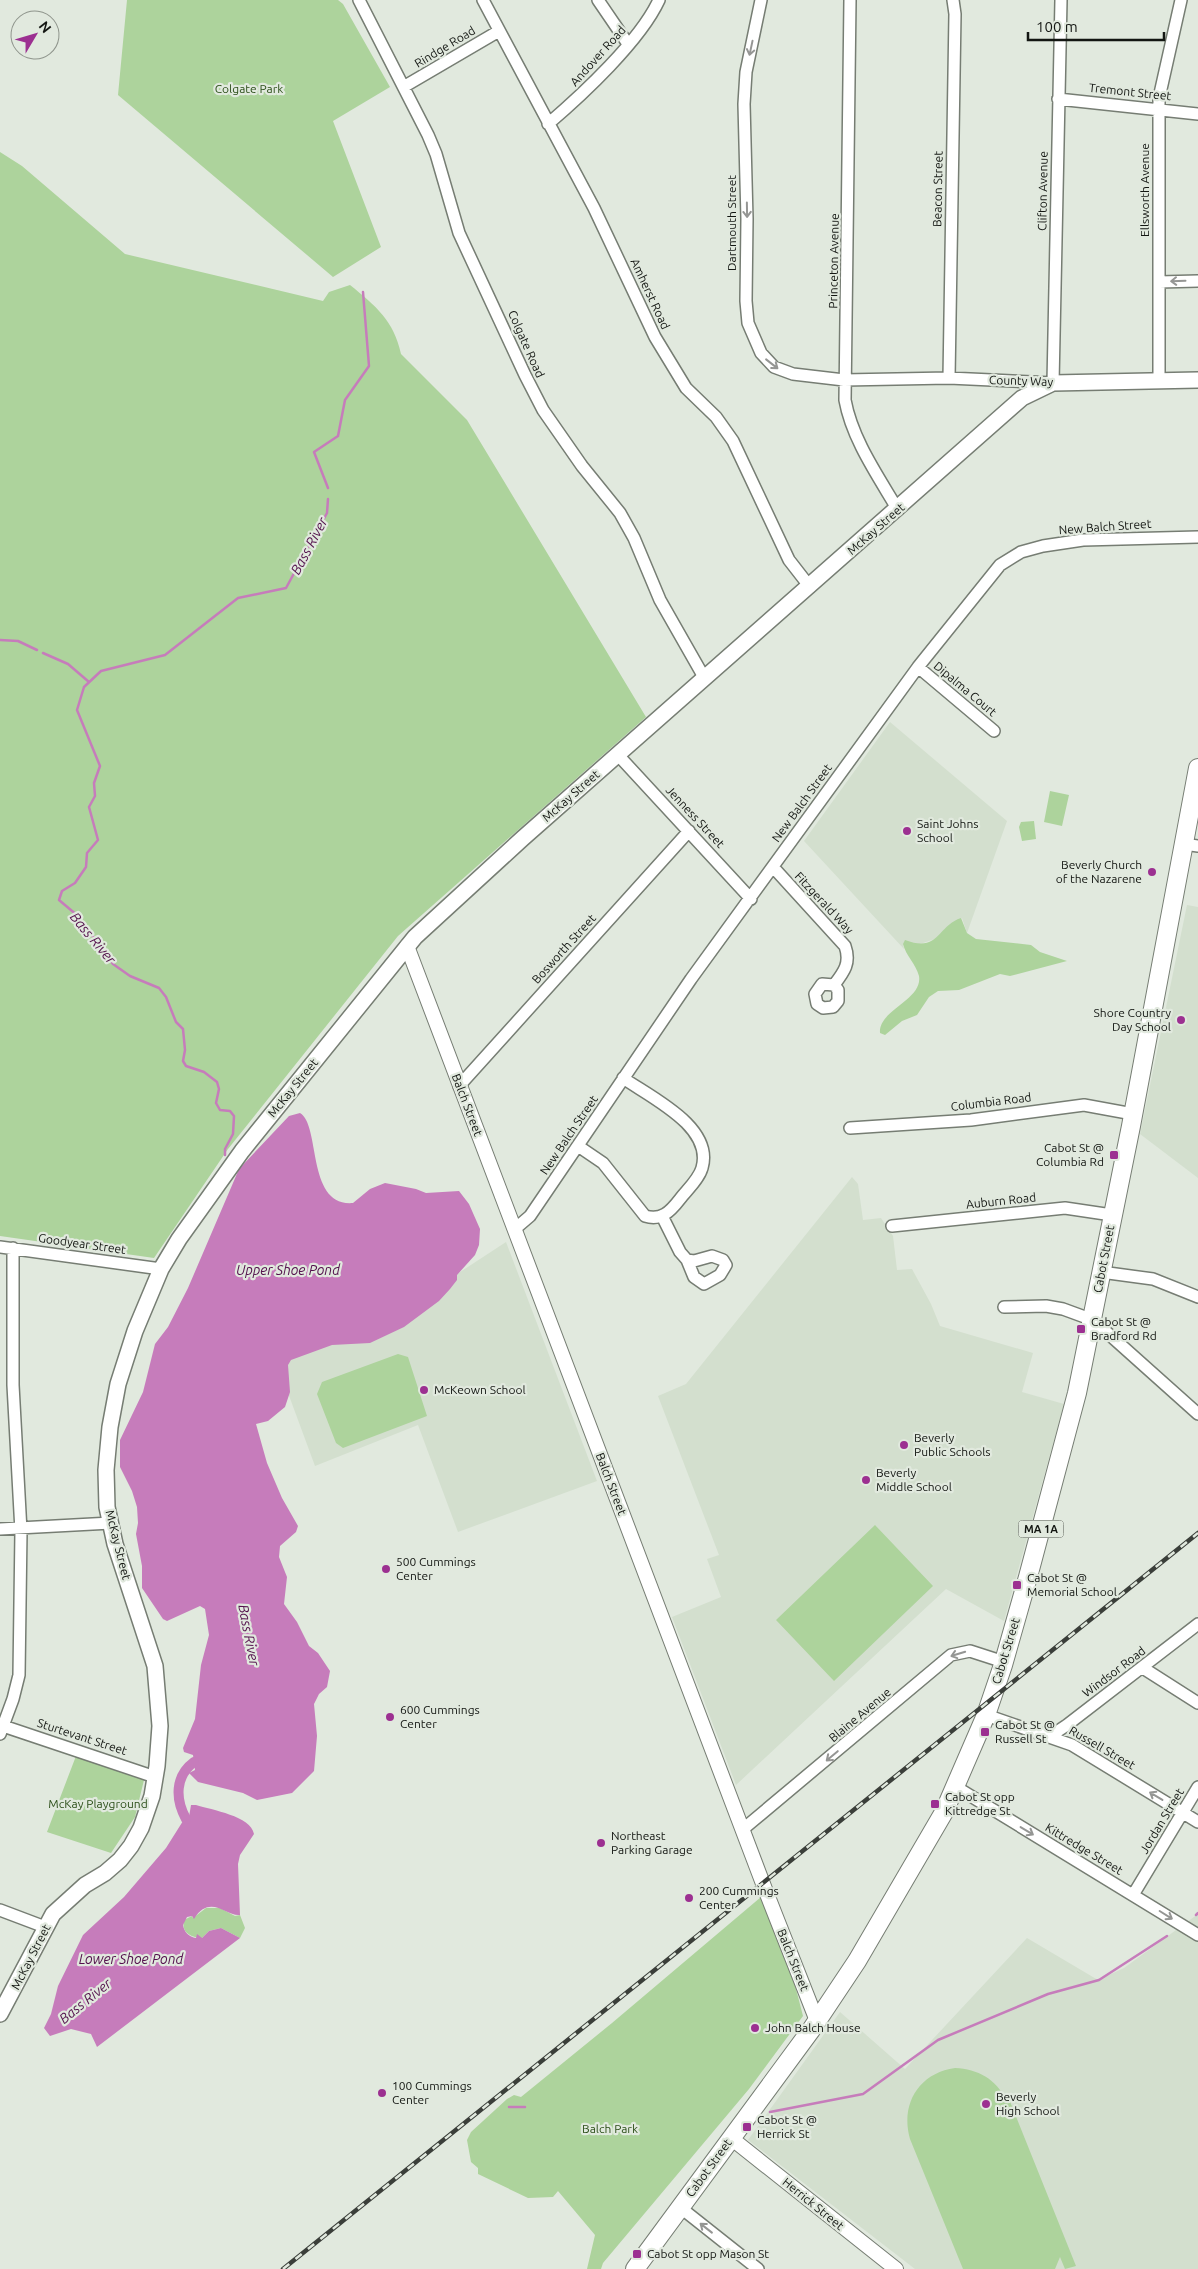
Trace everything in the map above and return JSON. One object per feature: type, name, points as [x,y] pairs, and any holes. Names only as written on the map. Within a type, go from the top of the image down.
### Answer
[{"type":"highway","name":"Cabot Street","points":[[635,2269],[817,2021],[889,1909],[956,1787],[986,1715],[1004,1662],[1055,1482],[1093,1320],[1112,1215],[1191,845],[1198,768]]},
{"type":"main road","name":"County Way","points":[[1052,383],[1198,380]]},
{"type":"main road","name":"McKay Street","points":[[0,2014],[53,1914],[84,1885],[105,1873],[131,1846],[152,1796],[160,1726],[155,1666],[115,1544],[107,1507],[106,1470],[110,1427],[118,1384],[135,1331],[161,1269],[203,1203],[406,946],[522,838],[898,510],[1022,398],[1052,383]]},
{"type":"street","name":"Colgate Road","points":[[359,0],[405,86],[436,154],[459,233],[525,376],[543,410],[582,466],[620,513],[634,538],[660,600],[705,679]]},
{"type":"street","name":"Amherst Road","points":[[483,0],[594,208],[670,365],[686,388],[716,417],[733,441],[789,560],[810,586]]},
{"type":"street","points":[[598,0],[628,44]]},
{"type":"street","name":"Andover Road","points":[[548,124],[580,97],[628,44],[654,10],[659,0]]},
{"type":"street","name":"Dartmouth Street","points":[[761,0],[746,72],[744,104],[747,218],[746,301],[748,323],[761,353],[774,367],[793,374],[844,380]]},
{"type":"street","name":"Princeton Avenue","points":[[850,0],[850,120],[844,380],[848,416],[898,510]]},
{"type":"street","name":"Beacon Street","points":[[949,378],[955,14],[953,0]]},
{"type":"street","name":"Clifton Avenue","points":[[1052,383],[1061,0]]},
{"type":"street","name":"Ellsworth Avenue","points":[[1159,382],[1159,98],[1181,0]]},
{"type":"street","name":"Rindge Road","points":[[405,86],[499,31]]},
{"type":"street","name":"Tremont Street","points":[[1058,99],[1160,108],[1198,114]]},
{"type":"street","points":[[1159,282],[1198,281]]},
{"type":"street","name":"County Way","points":[[844,380],[949,378],[1052,383]]},
{"type":"street","name":"New Balch Street","points":[[516,1228],[530,1216],[691,979],[918,667],[984,583],[1011,557],[1043,546],[1082,540],[1198,537]]},
{"type":"street","name":"Dipalma Court","points":[[918,667],[994,731]]},
{"type":"street","name":"Jenness Street","points":[[618,755],[751,899]]},
{"type":"street","name":"Bosworth Street","points":[[460,1086],[689,831]]},
{"type":"street","name":"Fitzgerald Way","points":[[772,868],[845,946],[848,964],[834,986]]},
{"type":"street","name":"Balch Street","points":[[406,946],[516,1228],[742,1830],[817,2021]]},
{"type":"street","points":[[578,1146],[603,1163],[644,1216],[654,1219],[662,1216],[672,1208],[693,1183],[702,1169],[704,1151],[694,1131],[681,1118],[623,1078]]},
{"type":"street","name":"Columbia Road","points":[[850,1128],[971,1120],[1084,1105],[1133,1114]]},
{"type":"street","name":"Auburn Road","points":[[892,1226],[1065,1208],[1112,1215]]},
{"type":"street","points":[[662,1216],[680,1252],[687,1260]]},
{"type":"street","name":"Goodyear Street","points":[[0,1246],[161,1269]]},
{"type":"street","points":[[1,1728],[20,1675],[21,1528],[13,1385],[13,1248]]},
{"type":"street","points":[[1101,1272],[1153,1279],[1198,1297]]},
{"type":"street","points":[[1004,1307],[1046,1306],[1063,1309],[1093,1320],[1198,1414]]},
{"type":"street","points":[[0,1529],[111,1524]]},
{"type":"street","name":"Windsor Road","points":[[1043,1733],[1058,1731],[1068,1725],[1198,1624]]},
{"type":"street","name":"Blaine Avenue","points":[[742,1830],[951,1656],[970,1651],[1004,1662]]},
{"type":"street","points":[[1143,1668],[1198,1702]]},
{"type":"street","name":"Russell Street","points":[[986,1715],[1043,1733],[1072,1745],[1198,1822]]},
{"type":"street","name":"Sturtevant Street","points":[[1,1728],[155,1777]]},
{"type":"street","name":"Kittredge Street","points":[[956,1787],[1198,1935]]},
{"type":"street","name":"Jordan Street","points":[[1133,1895],[1198,1787]]},
{"type":"street","points":[[0,1910],[45,1927]]},
{"type":"street","name":"Herrick Street","points":[[731,2138],[896,2269]]},
{"type":"street","points":[[681,2208],[758,2269]]},
{"type":"shaded area","name":"Saint Johns School","points":[[890,722],[1007,821],[967,933],[962,918],[944,930],[938,938],[920,944],[903,944],[904,949],[804,841]]},
{"type":"shaded area","name":"Shore Country Day School","points":[[1187,905],[1198,907],[1198,1178],[1140,1134]]},
{"type":"shaded area","name":"Beverly Middle School","points":[[852,1177],[858,1184],[863,1220],[881,1218],[893,1236],[897,1270],[912,1269],[931,1304],[940,1326],[1033,1353],[1022,1392],[1064,1404],[1004,1621],[946,1589],[736,1785],[672,1617],[721,1597],[707,1559],[719,1555],[658,1396],[686,1384]]},
{"type":"shaded area","name":"McKeown School","points":[[506,1242],[597,1481],[458,1532],[418,1425],[315,1466],[274,1355],[393,1316]]},
{"type":"shaded area","name":"Beverly High School","points":[[1198,1914],[1198,2269],[915,2269],[748,2140],[840,2012],[905,2069],[1027,1938],[1098,1980],[1124,1968]]},
{"type":"green space","name":"Colgate Park","points":[[127,0],[338,0],[343,4],[390,87],[333,121],[381,247],[333,277],[118,95]]},
{"type":"green space","points":[[0,152],[22,166],[125,254],[323,301],[329,292],[350,285],[368,300],[389,323],[398,342],[401,354],[467,420],[646,717],[398,936],[228,1149],[154,1258],[0,1236]]},
{"type":"green space","points":[[1050,791],[1069,795],[1062,826],[1044,822]]},
{"type":"green space","points":[[1034,821],[1036,839],[1022,841],[1019,827],[1021,822]]},
{"type":"green space","points":[[961,918],[967,933],[976,939],[1031,945],[1040,952],[1067,961],[1010,976],[1000,974],[959,990],[938,991],[929,997],[917,1015],[902,1021],[885,1035],[880,1033],[881,1025],[886,1018],[908,999],[918,984],[918,972],[906,952],[903,944],[905,940],[916,943],[931,941],[953,922]]},
{"type":"green space","points":[[398,1354],[408,1357],[427,1416],[343,1448],[336,1443],[317,1394],[322,1382]]},
{"type":"green space","points":[[875,1525],[933,1586],[834,1681],[776,1620]]},
{"type":"green space","name":"McKay Playground","points":[[76,1756],[144,1780],[135,1817],[111,1853],[47,1832]]},
{"type":"green space","name":"Balch Park","points":[[761,1897],[795,1985],[803,2016],[749,2089],[603,2263],[601,2269],[587,2269],[595,2235],[558,2191],[553,2197],[528,2198],[478,2174],[478,2168],[471,2162],[467,2140],[471,2132],[507,2099],[514,2095],[521,2097]]},
{"type":"green space","points":[[206,1908],[220,1908],[235,1916],[240,1915],[245,1928],[240,1938],[221,1928],[209,1931],[202,1938],[188,1934],[184,1928],[184,1920],[192,1916],[193,1918]]},
{"type":"green space","points":[[955,2068],[971,2070],[985,2076],[997,2086],[1006,2100],[1009,2099],[1076,2266],[1065,2269],[1060,2257],[1055,2269],[963,2269],[910,2139],[908,2126],[910,2102],[922,2083],[942,2071]]},
{"type":"water","name":"Upper Shoe Pond","points":[[300,1113],[306,1120],[311,1133],[321,1179],[328,1192],[338,1201],[353,1203],[370,1189],[385,1183],[416,1189],[426,1193],[459,1191],[469,1204],[480,1229],[479,1245],[475,1255],[457,1275],[457,1280],[450,1289],[439,1301],[404,1327],[370,1343],[332,1345],[291,1360],[288,1365],[290,1392],[285,1407],[268,1421],[256,1424],[267,1463],[282,1498],[298,1526],[296,1532],[280,1546],[279,1557],[287,1577],[284,1604],[297,1622],[309,1646],[318,1653],[330,1671],[327,1687],[319,1694],[314,1704],[317,1736],[314,1771],[292,1793],[257,1800],[243,1793],[198,1782],[189,1773],[195,1770],[193,1755],[184,1752],[183,1748],[195,1719],[201,1665],[209,1635],[205,1609],[200,1606],[167,1621],[163,1619],[142,1588],[142,1566],[136,1534],[138,1523],[137,1507],[132,1491],[120,1467],[120,1440],[143,1392],[155,1344],[168,1327],[188,1288],[239,1169],[289,1116]]},
{"type":"water","name":"Lower Shoe Pond","points":[[191,1805],[239,1818],[251,1828],[254,1834],[240,1855],[238,1864],[240,1915],[235,1915],[218,1908],[206,1908],[200,1911],[194,1919],[192,1916],[187,1917],[183,1925],[184,1928],[189,1935],[196,1938],[197,1934],[202,1938],[209,1931],[221,1928],[240,1938],[97,2047],[91,2034],[71,2029],[50,2036],[44,2028],[51,2014],[58,1986],[83,1935],[124,1897],[166,1848],[183,1821],[189,1817]]},
{"type":"waterway","name":"Bass River","points":[[328,488],[314,452],[338,436],[345,400],[369,366],[363,292]]},
{"type":"waterway","name":"Bass River","points":[[225,1155],[225,1149],[233,1134],[234,1116],[230,1111],[220,1110],[216,1103],[219,1089],[217,1082],[204,1072],[186,1066],[183,1061],[185,1050],[183,1029],[176,1022],[166,997],[159,988],[130,976],[113,964],[78,916],[59,900],[62,891],[75,883],[86,867],[87,853],[98,840],[89,807],[95,796],[94,783],[100,766],[77,710],[84,687],[101,671],[165,655],[238,598],[286,588],[327,513],[328,499]]},
{"type":"waterway","points":[[0,640],[18,641],[37,650]]},
{"type":"waterway","points":[[43,653],[68,664],[89,682]]},
{"type":"waterway","name":"Bass River","points":[[186,1819],[180,1804],[179,1788],[183,1774],[194,1762]]},
{"type":"waterway","points":[[770,2112],[863,2094],[938,2040],[1048,1994],[1099,1980],[1167,1936]]},
{"type":"waterway","points":[[509,2107],[525,2107]]},
{"type":"railway","points":[[283,2269],[1198,1533]]},
{"type":"place","name":"Saint Johns School","points":[[907,831]]},
{"type":"place","name":"Beverly Church of the Nazarene","points":[[1152,872]]},
{"type":"place","name":"Shore Country Day School","points":[[1181,1020]]},
{"type":"place","name":"Cabot St @ Columbia Rd","points":[[1114,1155]]},
{"type":"place","name":"Cabot St @ Bradford Rd","points":[[1081,1329]]},
{"type":"place","name":"McKeown School","points":[[424,1390]]},
{"type":"place","name":"Beverly Public Schools","points":[[904,1445]]},
{"type":"place","name":"Beverly Middle School","points":[[866,1480]]},
{"type":"place","name":"500 Cummings Center","points":[[386,1569]]},
{"type":"place","name":"Cabot St @ Memorial School","points":[[1017,1585]]},
{"type":"place","name":"600 Cummings Center","points":[[390,1717]]},
{"type":"place","name":"Cabot St @ Russell St","points":[[985,1732]]},
{"type":"place","name":"Cabot St opp Kittredge St","points":[[935,1804]]},
{"type":"place","name":"Northeast Parking Garage","points":[[601,1843]]},
{"type":"place","name":"200 Cummings Center","points":[[689,1898]]},
{"type":"place","name":"John Balch House","points":[[755,2028]]},
{"type":"place","name":"100 Cummings Center","points":[[382,2093]]},
{"type":"place","name":"Beverly High School","points":[[986,2104]]},
{"type":"place","name":"Cabot St @ Herrick St","points":[[747,2127]]},
{"type":"place","name":"Cabot St opp Mason St","points":[[637,2254]]}]
